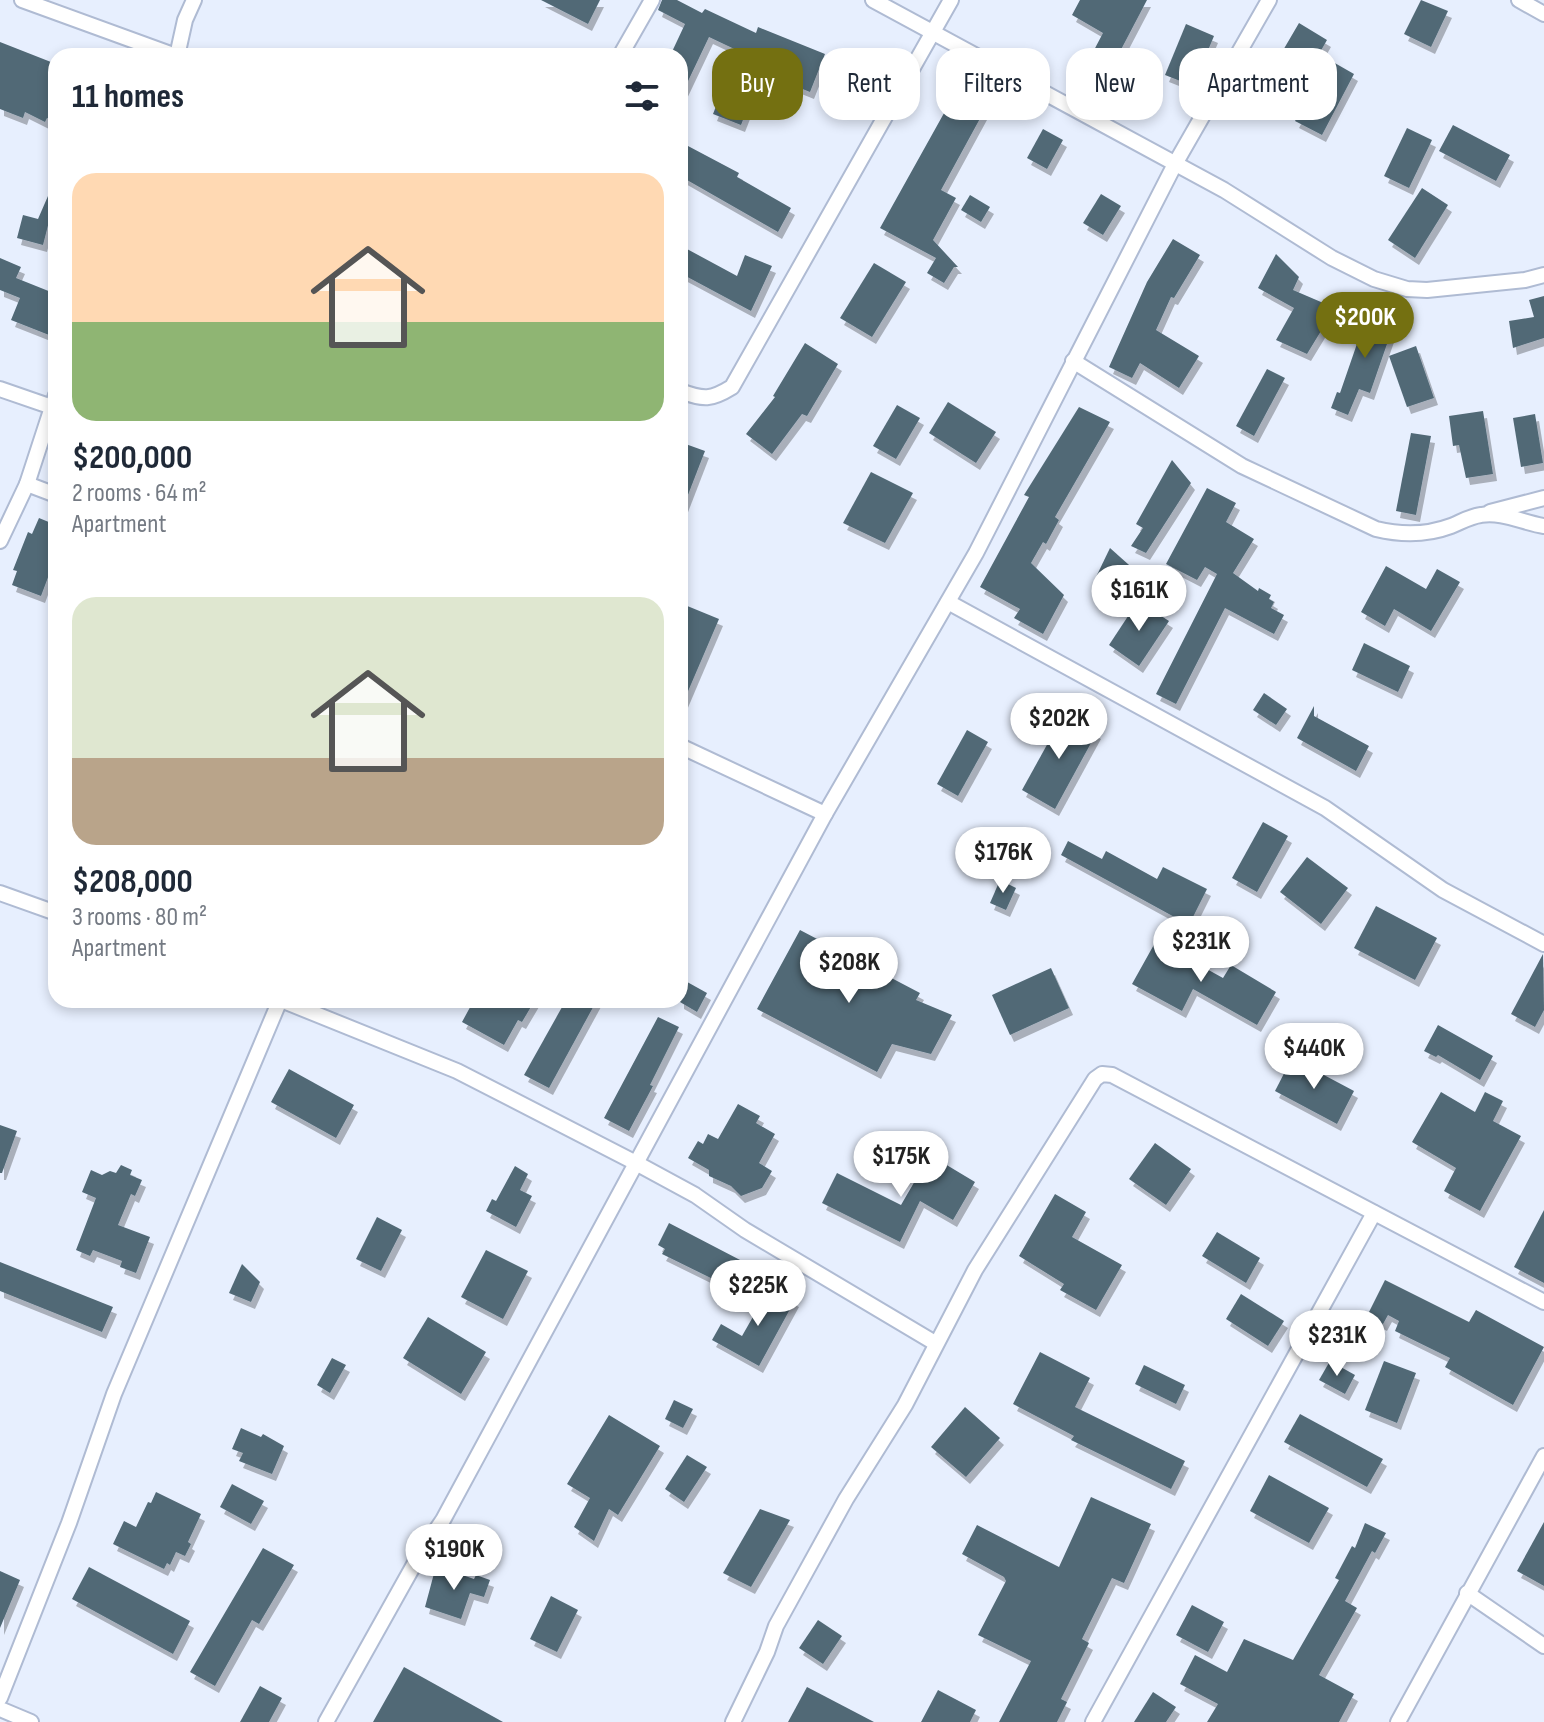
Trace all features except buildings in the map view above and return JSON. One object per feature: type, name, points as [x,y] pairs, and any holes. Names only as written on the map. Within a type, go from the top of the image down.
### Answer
[{"type":"street","points":[[22,0],[155,48]]},
{"type":"street","points":[[179,48],[185,20],[194,0]]},
{"type":"street","points":[[625,48],[652,0]]},
{"type":"street","points":[[873,0],[1224,190],[1332,258],[1374,279],[1407,289],[1427,290],[1525,280],[1544,275]]},
{"type":"street","points":[[688,394],[713,399],[732,387],[951,0]]},
{"type":"street","points":[[326,1722],[420,1554],[443,1520],[825,814],[948,602],[1175,164],[1269,0]]},
{"type":"street","points":[[1519,0],[1544,14]]},
{"type":"street","points":[[1073,361],[1242,466],[1376,529],[1395,533],[1424,533],[1544,498]]},
{"type":"street","points":[[0,389],[48,400]]},
{"type":"street","points":[[0,541],[27,484],[48,419]]},
{"type":"street","points":[[27,484],[48,492]]},
{"type":"street","points":[[1480,515],[1492,514],[1544,526]]},
{"type":"street","points":[[948,602],[1325,808],[1443,890],[1544,944]]},
{"type":"street","points":[[688,750],[825,814]]},
{"type":"street","points":[[0,893],[48,910]]},
{"type":"street","points":[[0,1698],[69,1523],[114,1394],[277,1008]]},
{"type":"street","points":[[300,1008],[457,1071],[636,1163],[695,1195],[745,1230],[935,1343]]},
{"type":"street","points":[[733,1722],[783,1614],[846,1499],[905,1405],[975,1270],[1095,1079],[1102,1074],[1112,1075],[1544,1302]]},
{"type":"street","points":[[1093,1722],[1374,1213]]},
{"type":"street","points":[[1398,1722],[1544,1456]]},
{"type":"street","points":[[1467,1593],[1544,1646]]},
{"type":"street","points":[[0,1709],[31,1722]]}]
